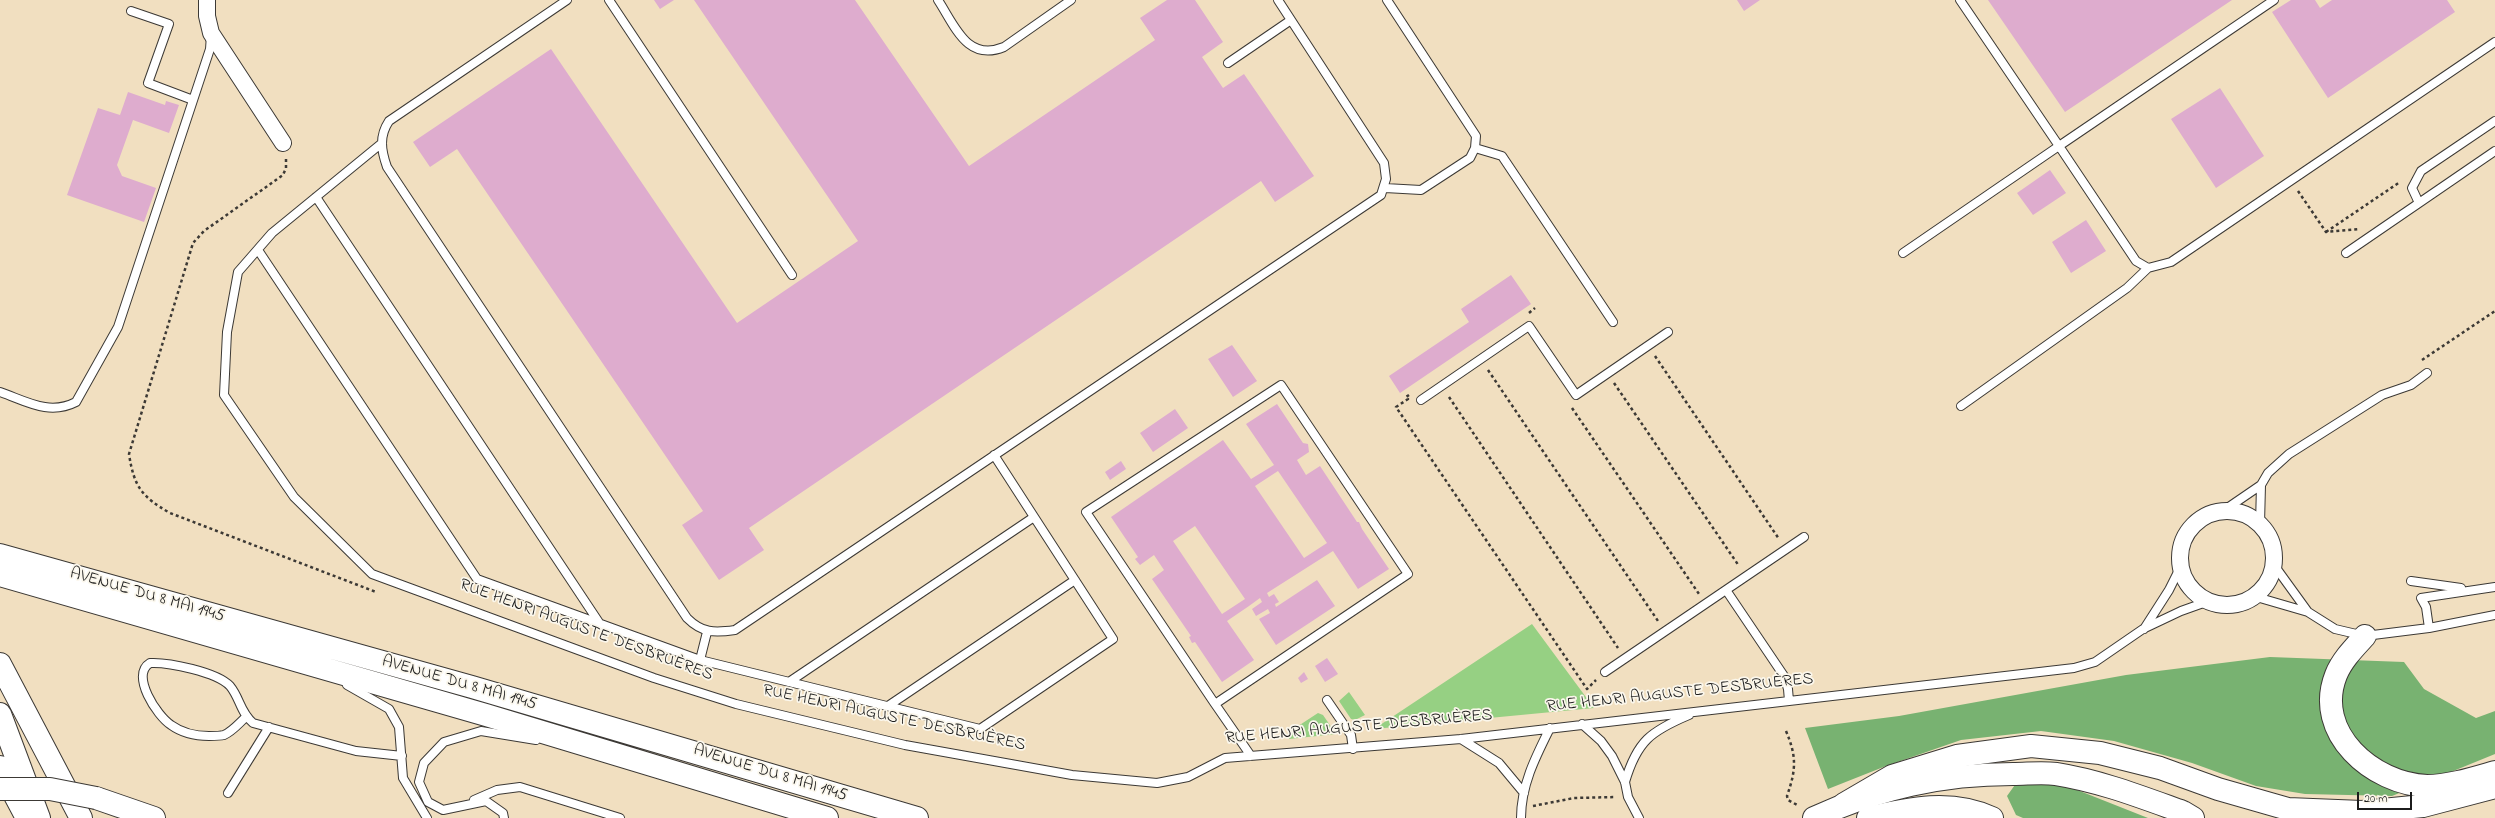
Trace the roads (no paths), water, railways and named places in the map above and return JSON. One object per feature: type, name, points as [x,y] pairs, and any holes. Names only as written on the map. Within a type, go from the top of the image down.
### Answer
[{"type":"main road","name":"AVENUE DU 8 MAI 1945","points":[[0,555],[472,687],[917,818]]},
{"type":"main road","name":"AVENUE DU 8 MAI 1945","points":[[0,575],[280,657],[486,715],[574,743],[827,818]]},
{"type":"main road","points":[[2365,636],[2346,658],[2336,675],[2333,689],[2332,707],[2335,724],[2340,737],[2354,753],[2370,768],[2389,778],[2427,786],[2451,783],[2495,772]]},
{"type":"main road","points":[[0,664],[82,818]]},
{"type":"main road","points":[[0,714],[39,818]]},
{"type":"main road","points":[[1844,804],[1892,776],[1950,758],[2031,746],[2100,753],[2145,764],[2218,789],[2288,809],[2362,812],[2423,806],[2495,787]]},
{"type":"main road","points":[[0,767],[28,818]]},
{"type":"main road","points":[[1808,813],[1844,804],[1911,783],[1982,774],[2054,774],[2113,786],[2184,812],[2193,818]]},
{"type":"main road","points":[[1861,818],[1898,800],[1938,790],[1995,783],[2064,788],[2124,804],[2160,818]]},
{"type":"main road","points":[[0,789],[50,789],[96,798],[154,818]]},
{"type":"main road","points":[[1868,818],[1904,810],[1948,806],[1992,818]]},
{"type":"street","points":[[207,0],[207,16],[211,33],[283,143]]},
{"type":"street","name":"RUE HENRI AUGUSTE DESBRUÈRES","points":[[2223,511],[2233,511],[2247,515],[2260,524],[2269,536],[2274,550],[2274,565],[2269,579],[2253,596],[2233,605],[2209,601],[2190,587],[2181,566],[2179,557],[2182,542],[2190,528],[2202,517],[2223,511]]},
{"type":"lane","points":[[567,0],[390,121],[383,130],[382,143],[387,167],[687,618],[695,626],[707,632],[735,630],[1381,195],[1385,188],[1384,163],[1278,0]]},
{"type":"lane","points":[[609,0],[792,275]]},
{"type":"lane","points":[[938,0],[966,43],[984,51],[995,51],[1004,47],[1071,0]]},
{"type":"lane","points":[[1385,188],[1421,190],[1470,158],[1475,148],[1476,136],[1387,0]]},
{"type":"lane","points":[[1960,0],[2060,146],[2136,261],[2148,268]]},
{"type":"lane","points":[[1903,254],[2274,0]]},
{"type":"lane","points":[[131,11],[169,24],[148,83],[193,100]]},
{"type":"lane","points":[[1228,63],[1291,20]]},
{"type":"lane","points":[[0,392],[46,409],[64,408],[76,402],[118,327],[210,49],[211,33]]},
{"type":"lane","points":[[1961,406],[2127,288],[2148,268],[2171,262],[2495,42]]},
{"type":"lane","points":[[2419,203],[2412,188],[2417,175],[2495,121]]},
{"type":"lane","name":"RUE HENRI AUGUSTE DESBRUÈRES","points":[[382,143],[272,233],[238,272],[227,332],[224,395],[294,497],[372,574],[654,678],[736,704],[905,745],[1072,775],[1157,782],[1172,781],[1188,777],[1225,758],[1353,749],[1461,739],[2074,668],[2095,662],[2143,629],[2181,611],[2209,601]]},
{"type":"lane","points":[[1475,148],[1502,156],[1613,322]]},
{"type":"lane","points":[[2346,253],[2495,151]]},
{"type":"lane","points":[[316,197],[600,624]]},
{"type":"lane","points":[[258,250],[477,579],[700,660],[980,729],[1113,639],[994,455]]},
{"type":"lane","points":[[1421,400],[1529,326],[1576,394],[1668,332]]},
{"type":"lane","points":[[2223,511],[2261,485],[2272,469],[2289,454],[2382,395],[2411,385],[2427,373]]},
{"type":"lane","points":[[1215,704],[1408,574],[1281,385],[1086,512],[1215,704],[1250,756]]},
{"type":"lane","points":[[2260,524],[2261,485]]},
{"type":"lane","points":[[789,682],[1034,517]]},
{"type":"lane","points":[[1605,672],[1804,536]]},
{"type":"lane","points":[[2274,565],[2308,612]]},
{"type":"lane","name":"RUE HENRI AUGUSTE DESBRUÈRES","points":[[2143,629],[2169,590],[2181,566]]},
{"type":"lane","points":[[888,706],[1075,580]]},
{"type":"lane","points":[[2411,582],[2469,589]]},
{"type":"lane","points":[[2429,628],[2426,607],[2421,598],[2469,589],[2495,587]]},
{"type":"lane","points":[[1726,590],[1784,676],[1789,701]]},
{"type":"lane","points":[[2253,596],[2308,612],[2335,629],[2365,636],[2429,628],[2495,615]]},
{"type":"lane","points":[[700,660],[707,632]]},
{"type":"lane","points":[[280,657],[358,690],[389,709],[399,726],[403,778],[427,818]]},
{"type":"lane","points":[[246,717],[224,735],[204,736],[180,731],[162,718],[150,698],[142,677],[143,670],[150,663],[160,663],[216,676],[230,686],[246,717],[253,722],[356,751],[402,756]]},
{"type":"lane","points":[[1327,700],[1351,735],[1353,749]]},
{"type":"lane","points":[[1639,818],[1628,797],[1626,782],[1631,763],[1649,735],[1661,727],[1697,712]]},
{"type":"lane","points":[[1582,724],[1601,741],[1626,782]]},
{"type":"lane","points":[[228,793],[268,727]]},
{"type":"lane","points":[[1521,818],[1524,793],[1532,764],[1550,728]]},
{"type":"lane","points":[[504,818],[503,813],[486,801],[443,810],[428,802],[420,782],[424,763],[444,742],[481,731],[530,739],[574,743]]},
{"type":"lane","points":[[1461,739],[1499,763],[1524,793]]},
{"type":"lane","points":[[463,806],[497,790],[520,787],[620,818]]}]
